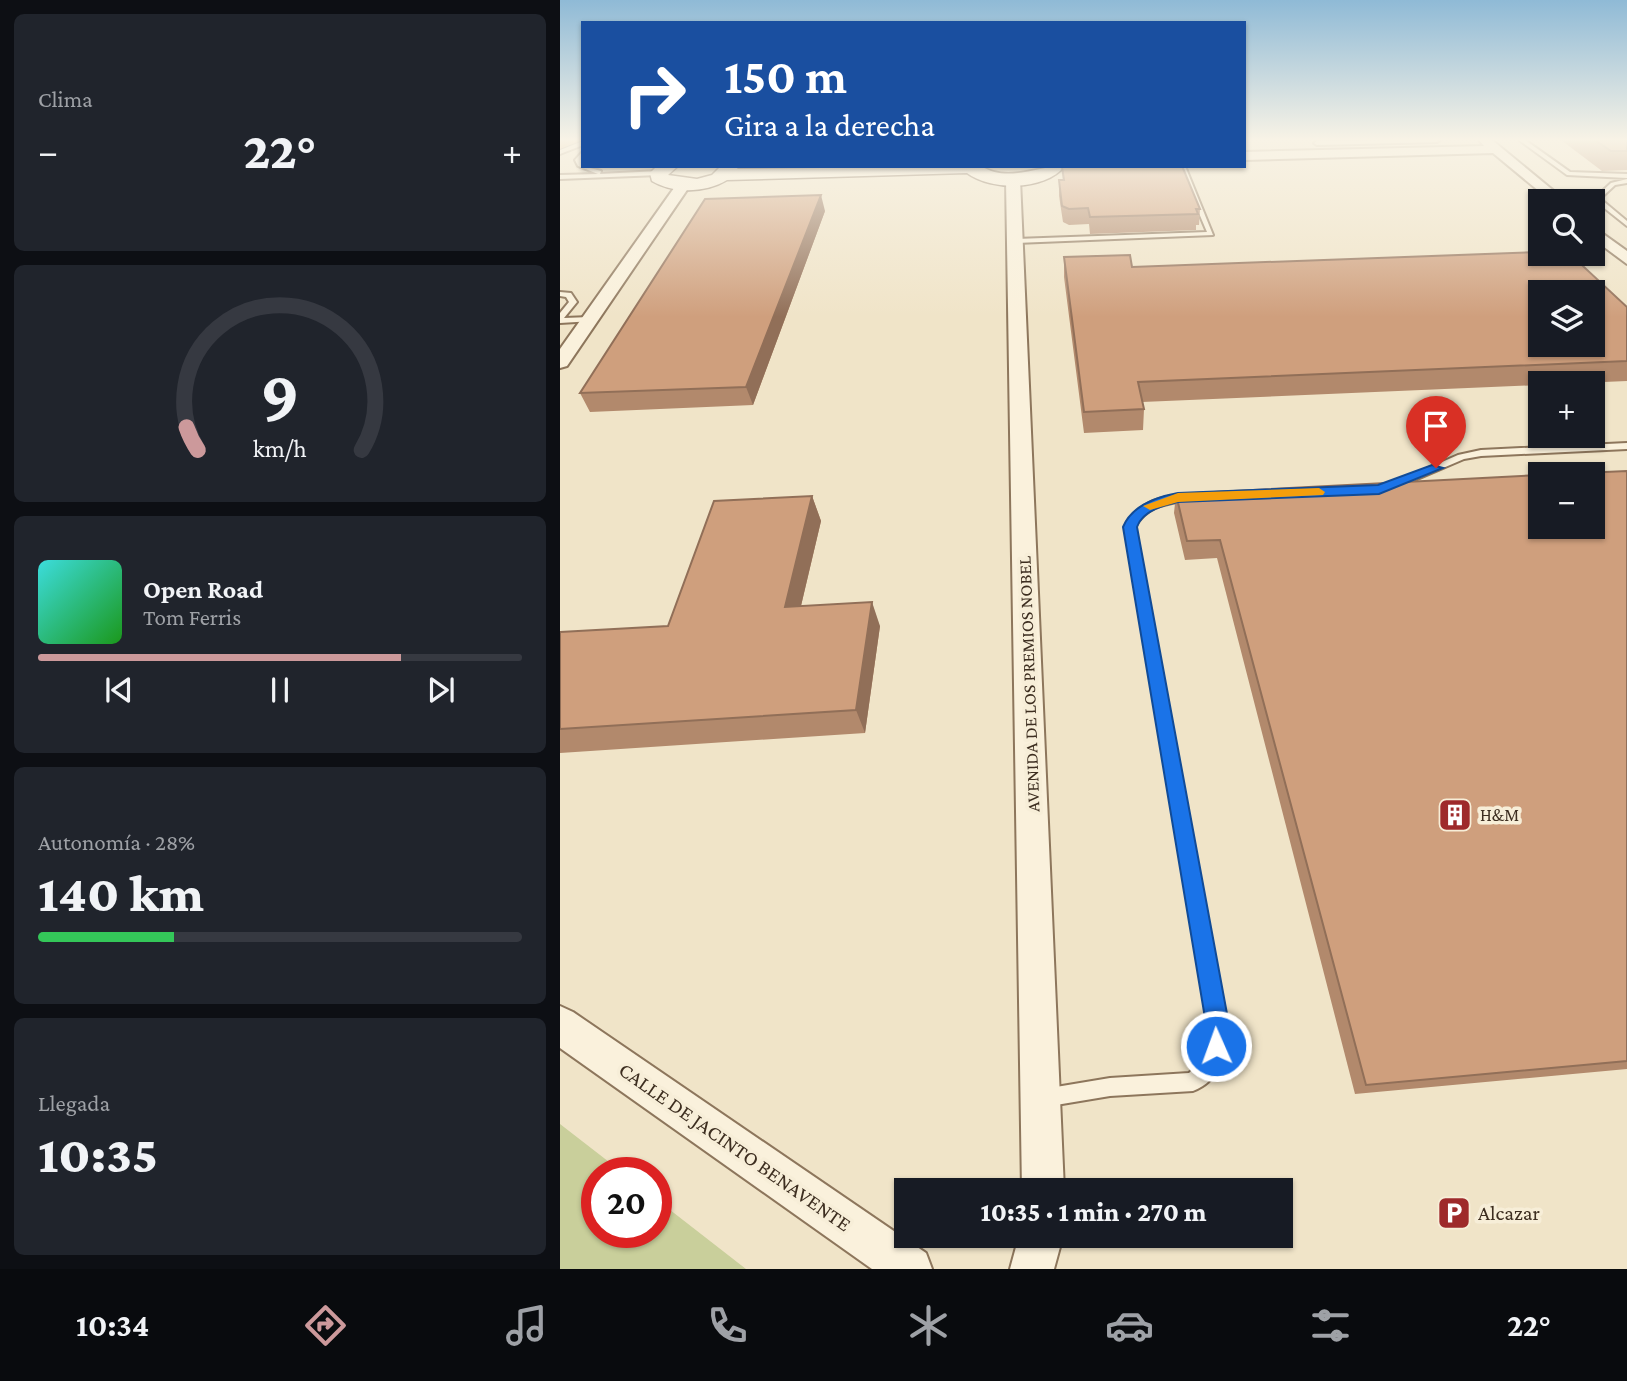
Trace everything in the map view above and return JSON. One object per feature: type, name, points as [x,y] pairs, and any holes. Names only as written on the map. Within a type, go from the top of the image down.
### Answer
[{"type":"street","points":[[560,362],[673,199]]},
{"type":"street","name":"AVENIDA DE LOS PREMIOS NOBEL","points":[[1013,199],[1043,1178]]},
{"type":"street","points":[[1605,241],[1627,259]]},
{"type":"street","name":"CALLE DE JACINTO BENAVENTE","points":[[560,1026],[910,1269]]},
{"type":"street","points":[[1032,1269],[1038,1248]]},
{"type":"lane","points":[[1014,241],[1211,234],[1196,199]]},
{"type":"lane","points":[[1599,199],[1627,224]]},
{"type":"lane","points":[[560,294],[568,295],[573,302],[560,319]]},
{"type":"lane","points":[[560,319],[590,319]]},
{"type":"lane","points":[[1379,490],[1461,457],[1481,453],[1627,446]]},
{"type":"lane","points":[[1041,1098],[1110,1087],[1193,1082],[1214,1061],[1219,1030],[1130,527],[1133,518],[1159,501],[1205,497]]},
{"type":"green space","points":[[560,1124],[603,1157],[581,1157],[581,1248],[672,1248],[672,1211],[746,1269],[560,1269]]},
{"type":"building","points":[[705,199],[819,199],[746,387],[580,393]]},
{"type":"building","points":[[1061,199],[1196,199],[1200,209],[1196,209],[1198,214],[1090,217],[1088,208],[1069,209],[1062,206]]},
{"type":"building","points":[[1528,252],[1528,266],[1583,266],[1598,280],[1528,280],[1528,357],[1605,357],[1605,287],[1627,307],[1627,361],[1138,382],[1144,409],[1084,412],[1064,257],[1130,255],[1132,267]]},
{"type":"building","name":"H&M","points":[[1627,471],[1627,1061],[1366,1085],[1220,540],[1187,541],[1176,494],[1528,476],[1528,539],[1605,539],[1605,472]]},
{"type":"building","points":[[812,496],[785,607],[872,602],[856,710],[560,729],[560,632],[668,626],[714,501]]},
{"type":"slow traffic","points":[[1150,506],[1159,501],[1178,498],[1319,492]]},
{"type":"place","name":"H&M","points":[[1455,815]]},
{"type":"place","name":"Alcazar","points":[[1454,1213]]},
{"type":"route","points":[[1216,1046],[1219,1030],[1130,527],[1133,518],[1159,501],[1379,490],[1398,485],[1436,468]]}]
